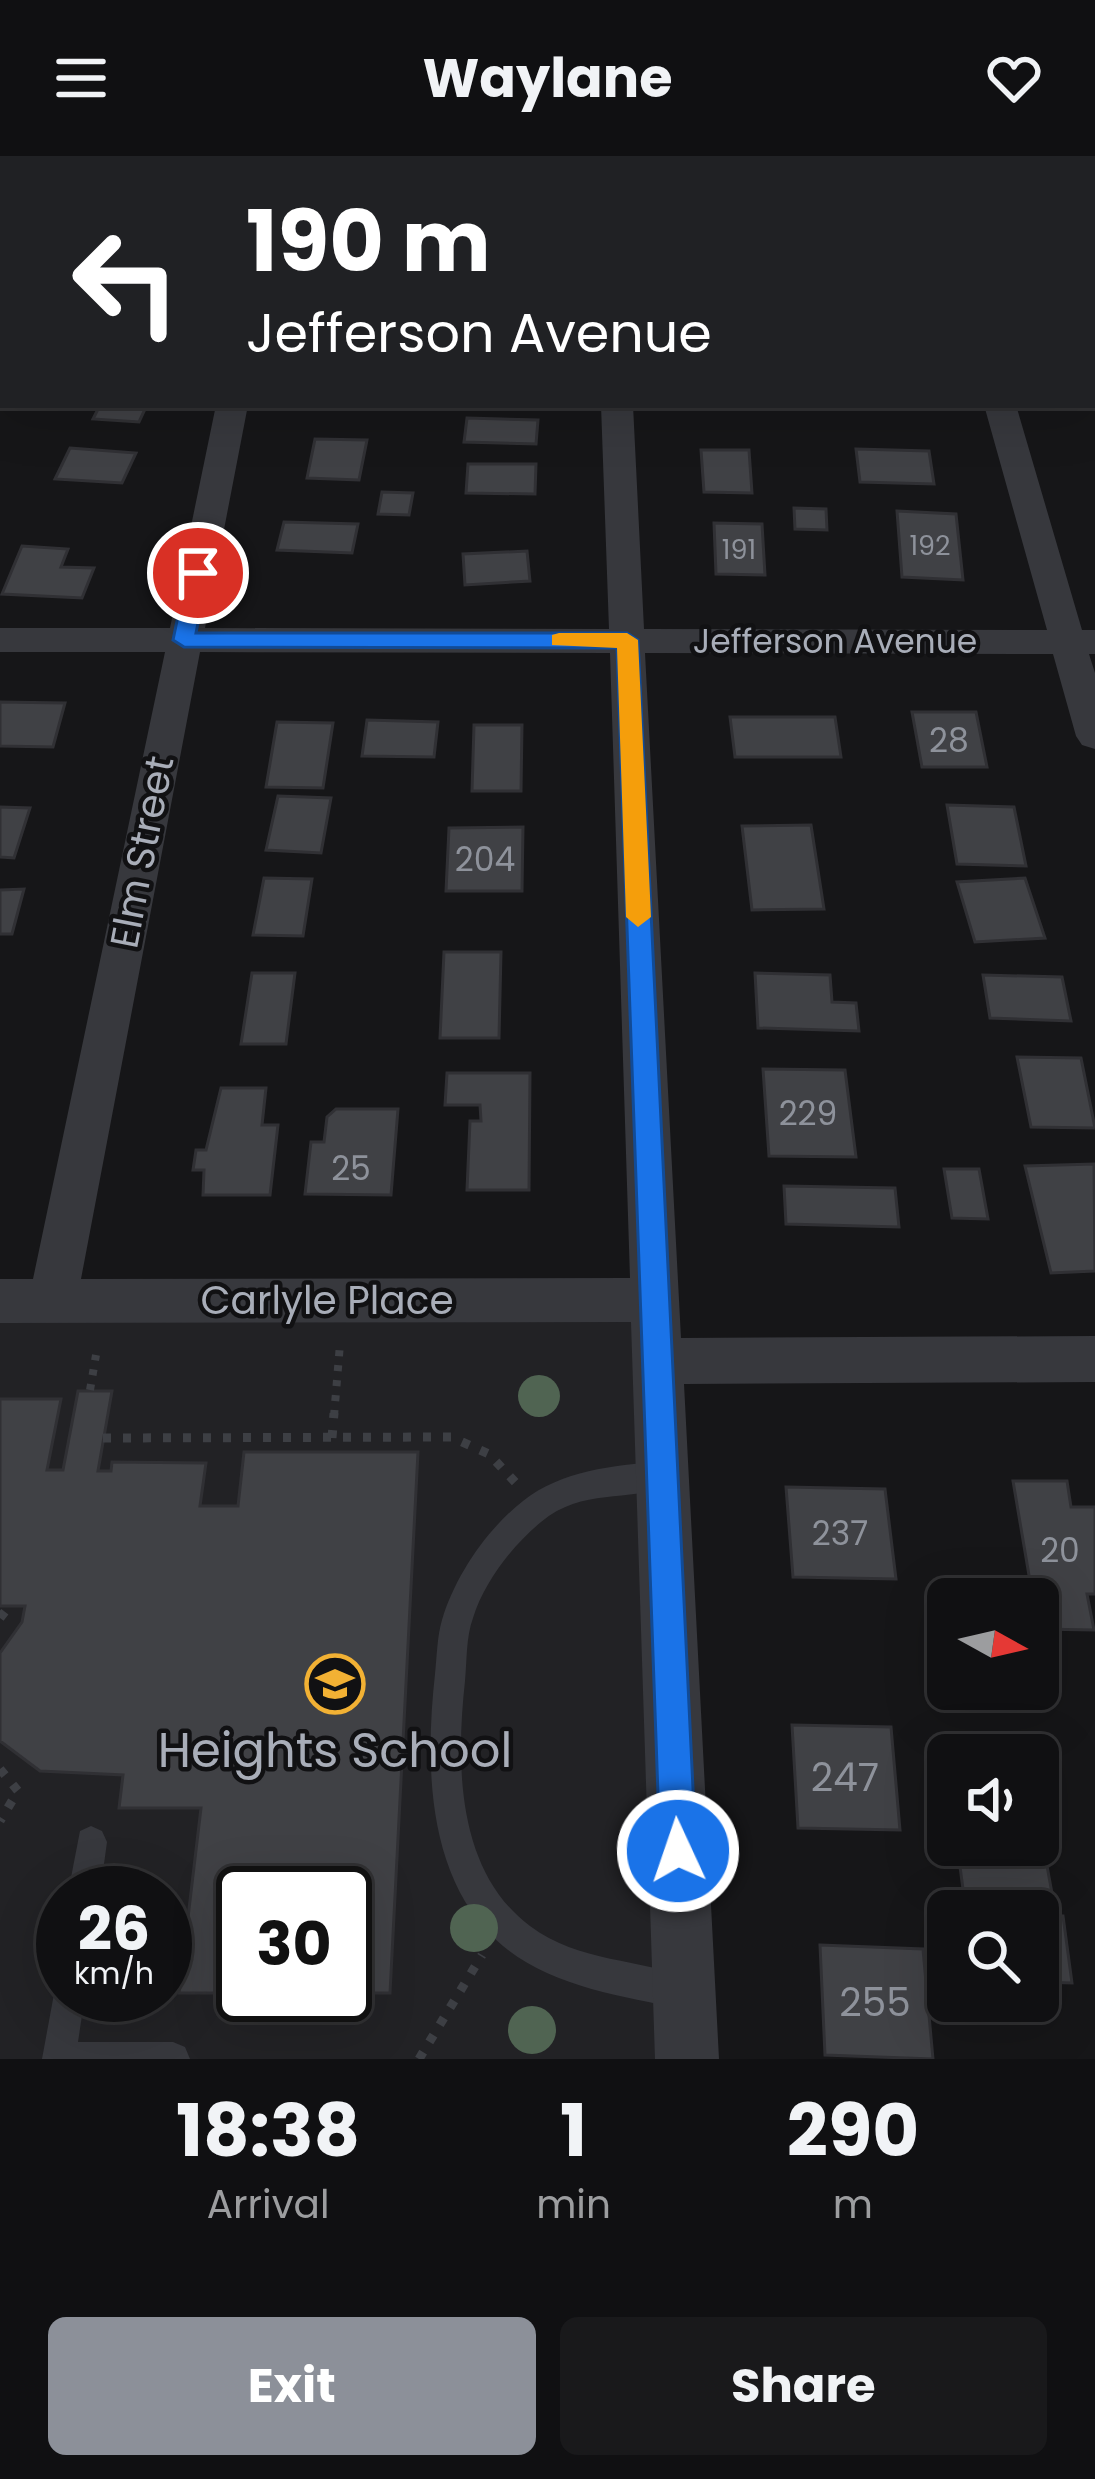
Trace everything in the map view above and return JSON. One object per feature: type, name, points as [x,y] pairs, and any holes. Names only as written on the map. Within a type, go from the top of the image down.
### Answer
[{"type":"street","name":"Elm Street","points":[[53,1299],[231,408]]},
{"type":"street","points":[[617,408],[687,2059]]},
{"type":"street","points":[[1001,408],[1081,642],[1095,736]]},
{"type":"street","name":"Jefferson Avenue","points":[[0,640],[1081,642]]},
{"type":"street","name":"Carlyle Place","points":[[0,1301],[654,1300]]},
{"type":"street","points":[[656,1361],[1095,1359]]},
{"type":"lane","points":[[661,1475],[588,1482],[533,1510],[483,1567],[457,1618],[446,1709],[447,1802],[468,1872],[501,1922],[568,1966],[684,1992]]},
{"type":"lane","points":[[88,1866],[91,1841]]},
{"type":"lane","points":[[64,2022],[59,2058],[173,2059]]},
{"type":"path","points":[[332,1438],[344,1300]]},
{"type":"path","points":[[90,1390],[96,1354]]},
{"type":"path","points":[[104,1438],[451,1437],[480,1446],[502,1461],[533,1510]]},
{"type":"path","points":[[0,1618],[10,1605]]},
{"type":"path","points":[[0,1769],[18,1791],[0,1821]]},
{"type":"path","points":[[419,2059],[501,1922]]},
{"type":"shaded area","name":"Heights School","points":[[654,1300],[687,2059],[0,2059],[0,1301]]},
{"type":"building","points":[[98,408],[146,408],[139,422],[93,419]]},
{"type":"building","points":[[467,418],[538,420],[536,444],[464,442]]},
{"type":"building","points":[[315,439],[367,440],[359,480],[307,478]]},
{"type":"building","points":[[70,448],[136,453],[122,483],[55,479]]},
{"type":"building","points":[[856,449],[929,451],[934,484],[860,482]]},
{"type":"building","points":[[701,450],[749,450],[752,493],[704,492]]},
{"type":"building","points":[[468,464],[536,464],[535,494],[466,493]]},
{"type":"building","points":[[382,492],[413,493],[409,515],[378,514]]},
{"type":"building","points":[[794,508],[826,509],[827,530],[795,529]]},
{"type":"building","points":[[897,511],[956,514],[963,580],[902,577]]},
{"type":"building","points":[[284,522],[358,524],[352,553],[277,550]]},
{"type":"building","points":[[714,523],[762,524],[765,575],[716,574]]},
{"type":"building","points":[[22,546],[68,549],[61,567],[94,568],[82,598],[2,594]]},
{"type":"building","points":[[527,551],[530,581],[465,585],[463,554]]},
{"type":"building","points":[[0,702],[65,703],[53,747],[0,746]]},
{"type":"building","points":[[912,712],[976,712],[987,767],[922,767]]},
{"type":"building","points":[[730,717],[835,717],[841,757],[735,757]]},
{"type":"building","points":[[367,720],[438,722],[434,757],[362,756]]},
{"type":"building","points":[[277,722],[333,723],[323,788],[266,787]]},
{"type":"building","points":[[474,725],[522,725],[521,791],[472,791]]},
{"type":"building","points":[[278,796],[331,798],[321,853],[266,850]]},
{"type":"building","points":[[947,805],[1014,807],[1026,866],[957,864]]},
{"type":"building","points":[[0,807],[30,808],[14,858],[0,857]]},
{"type":"building","points":[[811,825],[824,909],[752,910],[742,826]]},
{"type":"building","points":[[523,827],[522,891],[446,891],[449,828]]},
{"type":"building","points":[[264,878],[312,879],[303,936],[253,935]]},
{"type":"building","points":[[1025,878],[1045,938],[975,942],[957,882]]},
{"type":"building","points":[[24,889],[12,934],[0,934],[0,890]]},
{"type":"building","points":[[444,952],[501,952],[499,1038],[440,1038]]},
{"type":"building","points":[[252,973],[295,973],[286,1044],[241,1044]]},
{"type":"building","points":[[755,973],[830,975],[832,1002],[856,1003],[859,1031],[758,1028]]},
{"type":"building","points":[[983,975],[1062,977],[1071,1021],[990,1018]]},
{"type":"building","points":[[1017,1057],[1081,1058],[1095,1128],[1031,1127]]},
{"type":"building","points":[[763,1069],[845,1070],[856,1157],[769,1156]]},
{"type":"building","points":[[447,1073],[530,1073],[529,1190],[467,1190],[470,1121],[481,1121],[480,1105],[445,1105]]},
{"type":"building","points":[[221,1088],[266,1088],[262,1125],[278,1125],[270,1195],[203,1195],[204,1170],[193,1170],[196,1150],[206,1150]]},
{"type":"building","points":[[336,1109],[398,1109],[391,1195],[305,1194],[311,1142],[324,1142],[327,1117]]},
{"type":"building","points":[[1094,1164],[1095,1271],[1051,1273],[1025,1166]]},
{"type":"building","points":[[944,1169],[979,1169],[988,1219],[952,1218]]},
{"type":"building","points":[[784,1186],[895,1188],[899,1227],[786,1224]]},
{"type":"building","points":[[78,1391],[112,1391],[98,1471],[111,1471],[112,1462],[206,1463],[200,1506],[238,1506],[244,1452],[418,1452],[390,1993],[372,1993],[372,1866],[216,1866],[216,1993],[192,1993],[192,1884],[201,1808],[119,1808],[123,1775],[40,1771],[0,1741],[0,1653],[22,1622],[25,1606],[0,1606],[0,1399],[61,1399],[47,1470],[63,1470]]},
{"type":"building","points":[[1013,1481],[1067,1481],[1071,1507],[1095,1507],[1095,1594],[1087,1594],[1094,1630],[1059,1629],[1059,1578],[1029,1578]]},
{"type":"building","points":[[786,1487],[885,1489],[896,1579],[793,1577]]},
{"type":"building","points":[[792,1725],[891,1727],[900,1830],[798,1828]]},
{"type":"building","points":[[960,1866],[1047,1866],[1051,1890],[963,1890]]},
{"type":"building","points":[[1059,1916],[1063,1916],[1072,1983],[1059,1983]]},
{"type":"building","points":[[820,1945],[923,1949],[933,2059],[825,2055]]},
{"type":"slow traffic","points":[[559,640],[627,640],[638,917]]},
{"type":"place","name":"Heights School","points":[[335,1684]]},
{"type":"route","points":[[198,573],[184,640],[627,640],[678,1851]]}]
